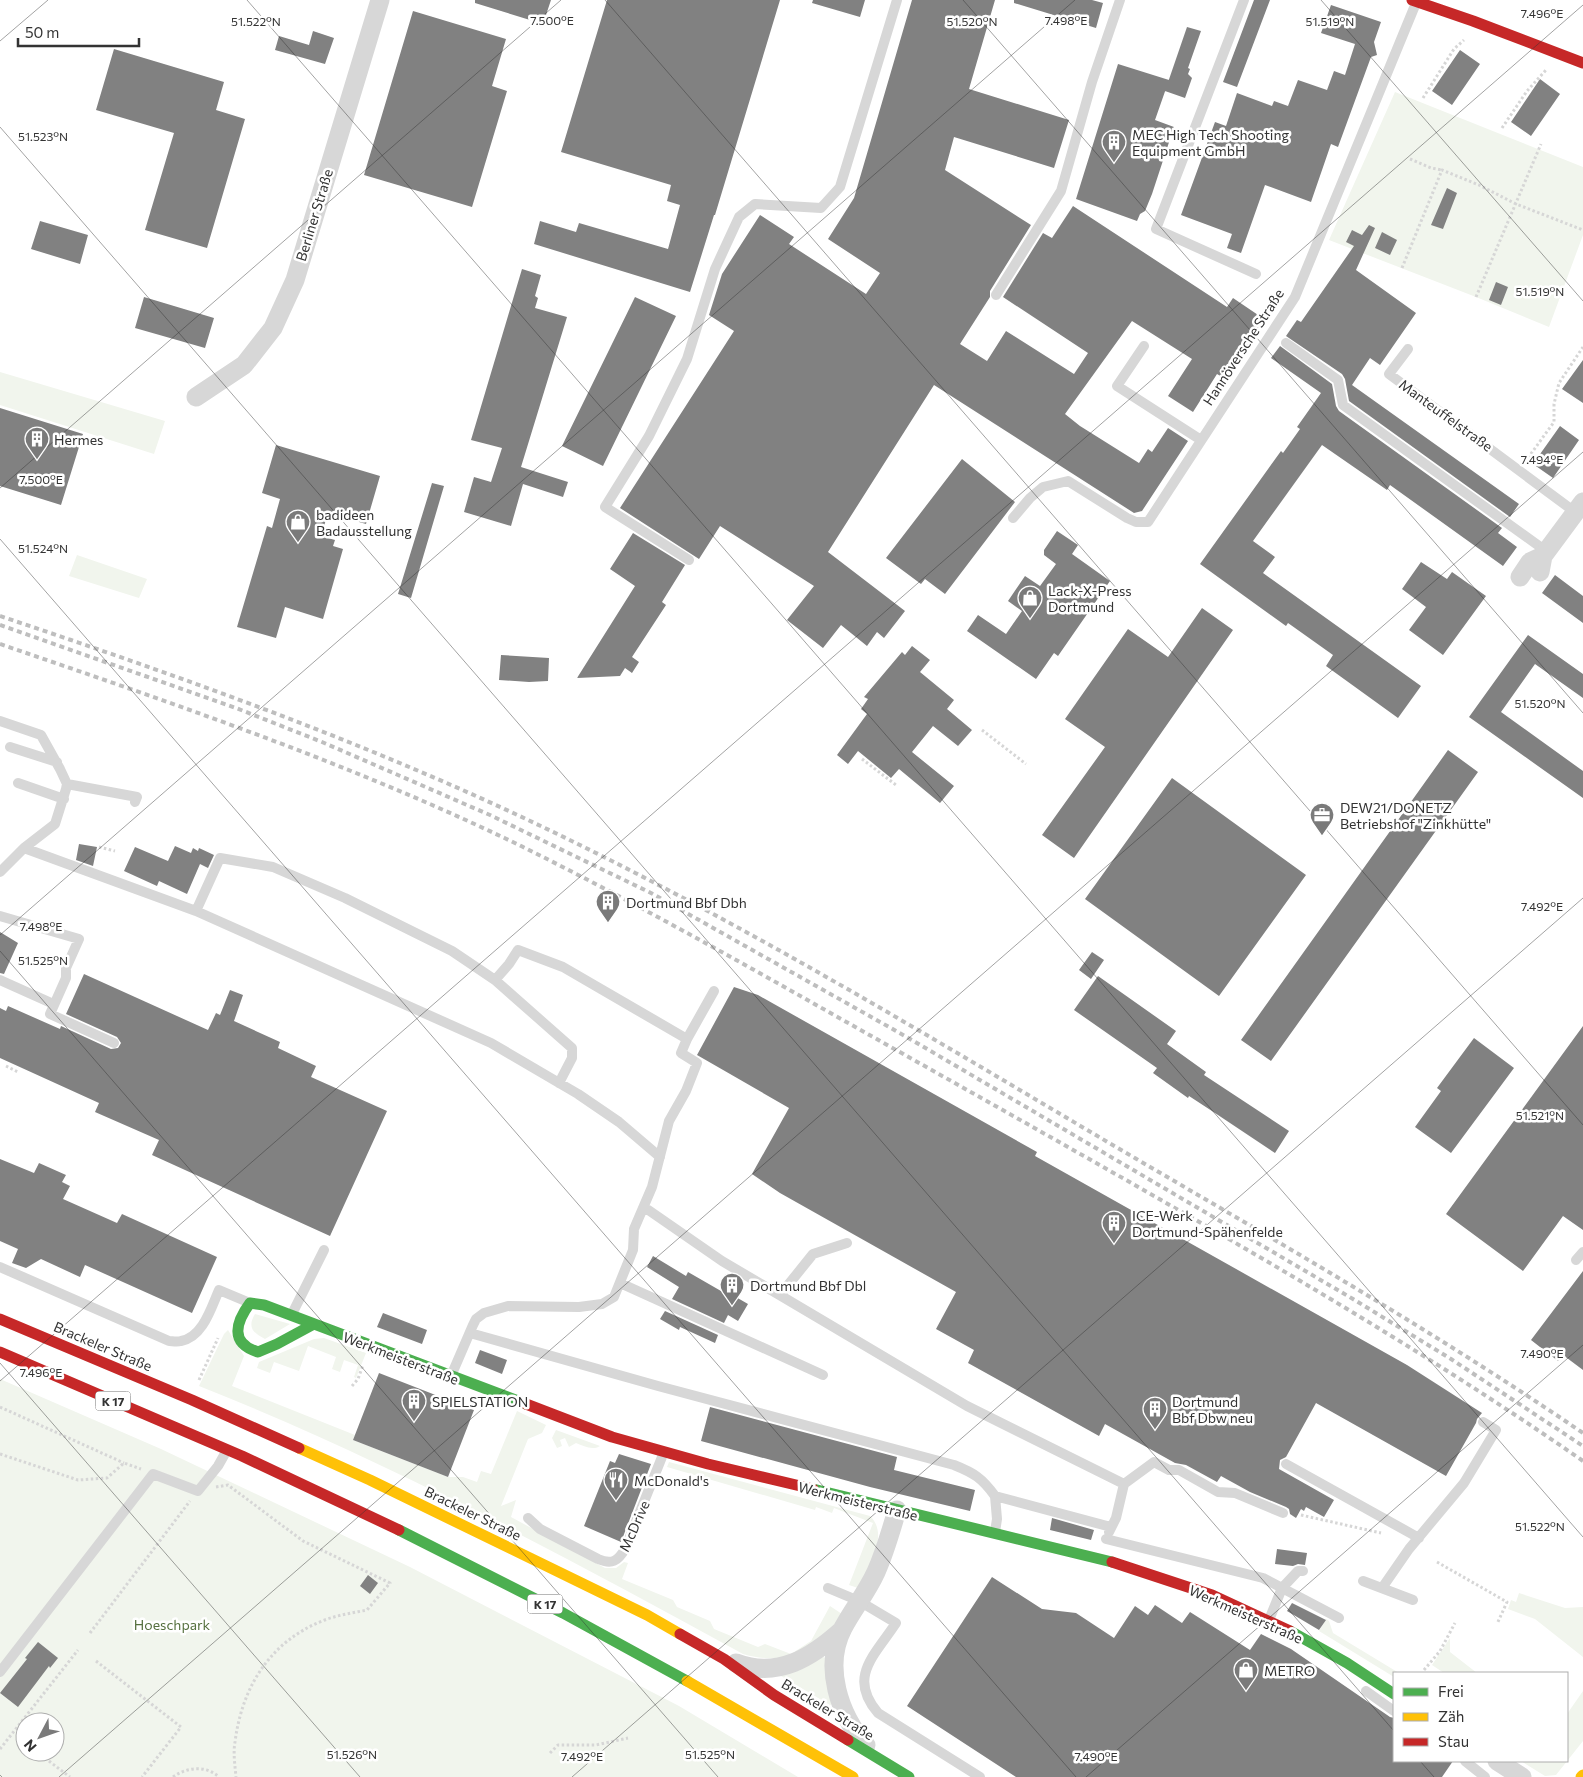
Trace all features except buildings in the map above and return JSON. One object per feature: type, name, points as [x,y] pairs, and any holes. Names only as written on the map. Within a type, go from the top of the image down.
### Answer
[{"type":"main road","name":"Hannöversche Straße","points":[[1414,1],[1583,63]]},
{"type":"main road","name":"Werkmeisterstraße","points":[[250,1303],[264,1305],[612,1437],[664,1452],[1097,1558],[1212,1596],[1268,1621],[1347,1663],[1393,1693]]},
{"type":"main road","points":[[250,1303],[239,1317],[237,1328],[241,1339],[250,1348],[258,1352],[267,1350],[314,1324]]},
{"type":"main road","name":"Brackeler Straße","points":[[0,1319],[192,1400],[370,1480],[647,1615],[724,1658],[774,1695],[910,1777]]},
{"type":"main road","name":"K 17","points":[[0,1352],[227,1450],[384,1522],[643,1657],[853,1777]]},
{"type":"main road","points":[[647,1615],[661,1637]]},
{"type":"main road","points":[[643,1657],[653,1658],[661,1653]]},
{"type":"street","name":"Berliner Straße","points":[[196,397],[244,365],[274,328],[295,280],[380,0]]},
{"type":"street","name":"Manteuffelstraße","points":[[1520,577],[1530,562],[1543,560],[1579,507]]},
{"type":"street","points":[[877,1757],[856,1734],[843,1711],[838,1695],[835,1664],[842,1630],[876,1573],[897,1510]]},
{"type":"street","points":[[724,1658],[757,1669],[788,1664],[807,1657],[842,1630]]},
{"type":"street","points":[[1499,1762],[1522,1777]]},
{"type":"lane","points":[[690,560],[605,507],[649,436],[687,359],[715,269],[739,217],[755,204],[821,208],[840,187],[897,0]]},
{"type":"lane","points":[[996,295],[1061,190],[1092,82],[1120,0]]},
{"type":"lane","points":[[1244,0],[1156,229],[1256,274]]},
{"type":"lane","name":"Hannöversche Straße","points":[[1013,518],[1030,498],[1043,487],[1068,481],[1127,518],[1136,522],[1148,522],[1294,298],[1414,1]]},
{"type":"lane","points":[[1286,343],[1338,380],[1343,405],[1543,560]]},
{"type":"lane","points":[[1144,346],[1117,386],[1201,440]]},
{"type":"lane","name":"Manteuffelstraße","points":[[1408,349],[1390,374],[1579,507]]},
{"type":"lane","points":[[0,721],[42,735],[67,784],[55,824],[24,848],[0,872]]},
{"type":"lane","points":[[10,747],[57,762]]},
{"type":"lane","points":[[18,783],[64,799]]},
{"type":"lane","points":[[67,784],[137,797],[136,802]]},
{"type":"lane","points":[[24,848],[196,911],[491,1043],[559,1083],[619,1122],[660,1157]]},
{"type":"lane","points":[[196,911],[220,858],[273,867],[345,898],[452,951],[495,980],[572,1048],[572,1058],[559,1083]]},
{"type":"lane","points":[[0,916],[79,939],[66,968],[66,978],[50,1014],[114,1044]]},
{"type":"lane","points":[[495,980],[518,950],[563,967],[687,1039]]},
{"type":"lane","points":[[0,980],[49,1002]]},
{"type":"lane","points":[[450,1377],[476,1319],[484,1312],[508,1306],[579,1307],[602,1304],[614,1297],[633,1250],[634,1229],[652,1187],[669,1121],[686,1091],[697,1063],[681,1053],[714,991]]},
{"type":"lane","points":[[644,1206],[722,1260],[968,1406],[1124,1484]]},
{"type":"lane","points":[[780,1295],[813,1254],[847,1243]]},
{"type":"lane","points":[[291,1315],[324,1250]]},
{"type":"lane","points":[[0,1267],[168,1341],[182,1341],[194,1335],[203,1325],[219,1290],[250,1303]]},
{"type":"lane","points":[[620,1283],[823,1375]]},
{"type":"lane","points":[[470,1333],[668,1389],[954,1465],[975,1474],[995,1496],[997,1519],[995,1533]]},
{"type":"lane","points":[[1382,1588],[1419,1538],[1464,1483],[1496,1430],[1483,1422]]},
{"type":"lane","points":[[0,1672],[153,1474],[198,1491],[218,1466],[227,1450]]},
{"type":"lane","name":"McDrive","points":[[528,1518],[540,1529],[598,1559],[612,1562],[621,1556],[625,1549],[664,1452]]},
{"type":"lane","points":[[1097,1558],[1116,1518],[1124,1484],[1154,1462],[1169,1470],[1179,1470],[1218,1492],[1235,1493],[1283,1513]]},
{"type":"lane","points":[[1286,1464],[1419,1538]]},
{"type":"lane","points":[[995,1496],[1111,1527]]},
{"type":"lane","points":[[1106,1539],[1263,1578],[1339,1618]]},
{"type":"lane","points":[[1268,1621],[1282,1588],[1298,1571],[1303,1571]]},
{"type":"lane","points":[[1363,1581],[1414,1600]]},
{"type":"lane","points":[[828,1588],[859,1601],[896,1623],[865,1670],[865,1694],[878,1713],[980,1777]]},
{"type":"lane","points":[[1347,1663],[1358,1683],[1393,1709]]},
{"type":"lane","points":[[1466,1762],[1485,1777]]},
{"type":"path","points":[[1422,98],[1454,49],[1466,38]]},
{"type":"path","points":[[1502,128],[1528,90],[1547,69]]},
{"type":"path","points":[[1476,297],[1541,144]]},
{"type":"path","points":[[1410,159],[1479,185],[1516,204],[1583,230]]},
{"type":"path","points":[[1402,268],[1442,170]]},
{"type":"path","points":[[1527,460],[1554,422],[1554,404],[1559,384],[1583,347]]},
{"type":"path","points":[[982,730],[1026,764]]},
{"type":"path","points":[[862,759],[896,785]]},
{"type":"path","points":[[99,847],[115,851]]},
{"type":"path","points":[[6,1066],[18,1072]]},
{"type":"path","points":[[198,1381],[220,1335]]},
{"type":"path","points":[[0,1407],[124,1463],[153,1474]]},
{"type":"path","points":[[0,1454],[78,1480],[107,1478],[124,1463]]},
{"type":"path","points":[[90,1632],[198,1491],[228,1485],[303,1541],[390,1583],[367,1610],[344,1614],[322,1621],[292,1637],[268,1660],[253,1681],[243,1702],[235,1743],[236,1777]]},
{"type":"path","points":[[1301,1515],[1383,1533]]},
{"type":"path","points":[[1437,1562],[1507,1602],[1498,1624]]},
{"type":"path","points":[[1424,1670],[1440,1650],[1455,1623]]},
{"type":"path","points":[[0,1750],[78,1650]]},
{"type":"path","points":[[96,1662],[181,1726],[142,1777]]},
{"type":"path","points":[[550,1752],[558,1745],[596,1745],[628,1738]]},
{"type":"path","points":[[50,1762],[70,1777]]},
{"type":"path","points":[[173,1777],[193,1768],[205,1769],[219,1777]]},
{"type":"green space","points":[[1395,92],[1583,167],[1583,235],[1549,327],[1329,240]]},
{"type":"green space","points":[[0,372],[165,421],[154,454],[0,405]]},
{"type":"green space","points":[[77,555],[147,579],[139,598],[69,576]]},
{"type":"green space","points":[[255,1314],[290,1324],[265,1339],[252,1329],[251,1326]]},
{"type":"green space","points":[[228,1330],[244,1356],[232,1386],[355,1435],[353,1440],[448,1477],[463,1477],[477,1482],[481,1471],[491,1474],[517,1411],[546,1425],[542,1433],[528,1439],[501,1506],[516,1500],[511,1517],[605,1568],[616,1568],[624,1562],[628,1563],[622,1579],[673,1600],[677,1607],[710,1621],[714,1629],[758,1647],[765,1644],[791,1654],[811,1641],[830,1606],[842,1614],[830,1630],[807,1649],[787,1657],[776,1658],[754,1657],[743,1654],[475,1511],[338,1445],[199,1386],[224,1334]]},
{"type":"green space","points":[[324,1338],[366,1353],[356,1378],[354,1377],[358,1365],[344,1360],[340,1372],[332,1369],[336,1357],[308,1346],[299,1371],[274,1362],[270,1373],[257,1368],[259,1362],[314,1339]]},
{"type":"green space","name":"Hoeschpark","points":[[0,1379],[161,1449],[410,1567],[679,1706],[798,1777],[0,1777]]},
{"type":"green space","points":[[556,1430],[600,1446],[591,1448],[576,1443],[569,1447],[565,1438],[560,1440],[562,1446],[557,1448],[552,1438]]},
{"type":"green space","points":[[669,1462],[870,1516],[876,1524],[878,1542],[858,1588],[849,1585],[873,1523],[834,1508],[832,1513],[816,1507],[815,1510],[667,1467]]},
{"type":"green space","points":[[1519,1593],[1565,1608],[1583,1607],[1583,1657],[1535,1619],[1508,1609],[1511,1600],[1516,1602]]},
{"type":"green space","points":[[1326,1619],[1329,1621],[1333,1633],[1397,1672],[1393,1672],[1393,1676],[1319,1631]]},
{"type":"green space","points":[[1450,1638],[1450,1652],[1476,1672],[1442,1672],[1432,1665]]},
{"type":"green space","points":[[823,1657],[826,1658],[832,1704],[830,1705],[781,1676]]},
{"type":"green space","points":[[1583,1691],[1583,1741],[1568,1760],[1568,1713]]},
{"type":"green space","points":[[1523,1762],[1566,1762],[1556,1775],[1545,1776]]},
{"type":"railway","points":[[0,616],[194,683],[322,731],[448,784],[589,849],[742,930],[893,1015],[1293,1251],[1468,1358],[1583,1433]]},
{"type":"railway","points":[[0,625],[236,708],[322,742],[490,815],[651,893],[905,1036],[1353,1299],[1451,1359],[1583,1446]]},
{"type":"railway","points":[[0,644],[131,689],[328,762],[456,816],[587,879],[788,989],[1246,1249],[1450,1373],[1583,1461]]},
{"type":"traffic: fast","points":[[314,1324],[258,1352],[243,1343],[239,1338],[238,1331],[241,1317],[250,1303],[264,1305],[526,1404]]},
{"type":"traffic: fast","points":[[813,1489],[1112,1562]]},
{"type":"traffic: fast","points":[[399,1530],[563,1613],[687,1681]]},
{"type":"traffic: fast","points":[[1290,1631],[1347,1663],[1393,1693]]},
{"type":"traffic: fast","points":[[848,1740],[909,1777]]},
{"type":"traffic: slow","points":[[299,1448],[370,1480],[647,1615],[680,1634]]},
{"type":"traffic: slow","points":[[687,1681],[853,1777]]},
{"type":"traffic: jam","points":[[1412,0],[1583,63]]},
{"type":"traffic: jam","points":[[0,1319],[192,1400],[299,1448]]},
{"type":"traffic: jam","points":[[0,1352],[242,1456],[399,1530]]},
{"type":"traffic: jam","points":[[526,1404],[612,1437],[708,1464],[813,1489]]},
{"type":"traffic: jam","points":[[1112,1562],[1212,1595],[1290,1631]]},
{"type":"traffic: jam","points":[[680,1634],[724,1659],[774,1695],[848,1740]]},
{"type":"place","name":"MEC High Tech Shooting Equipment GmbH","points":[[1114,163]]},
{"type":"place","name":"Hermes","points":[[37,460]]},
{"type":"place","name":"badideen Badausstellung","points":[[298,543]]},
{"type":"place","name":"Lack-X-Press Dortmund","points":[[1030,619]]},
{"type":"place","name":"DEW21/DONETZ Betriebshof \"Zinkhütte\"","points":[[1322,836]]},
{"type":"place","name":"Dortmund Bbf Dbh","points":[[608,923]]},
{"type":"place","name":"ICE-Werk Dortmund-Spähenfelde","points":[[1114,1244]]},
{"type":"place","name":"Dortmund Bbf Dbl","points":[[732,1306]]},
{"type":"place","name":"SPIELSTATION","points":[[414,1422]]},
{"type":"place","name":"Dortmund Bbf Dbw neu","points":[[1155,1430]]},
{"type":"place","name":"McDonald's","points":[[616,1501]]},
{"type":"place","name":"METRO","points":[[1246,1691]]}]
